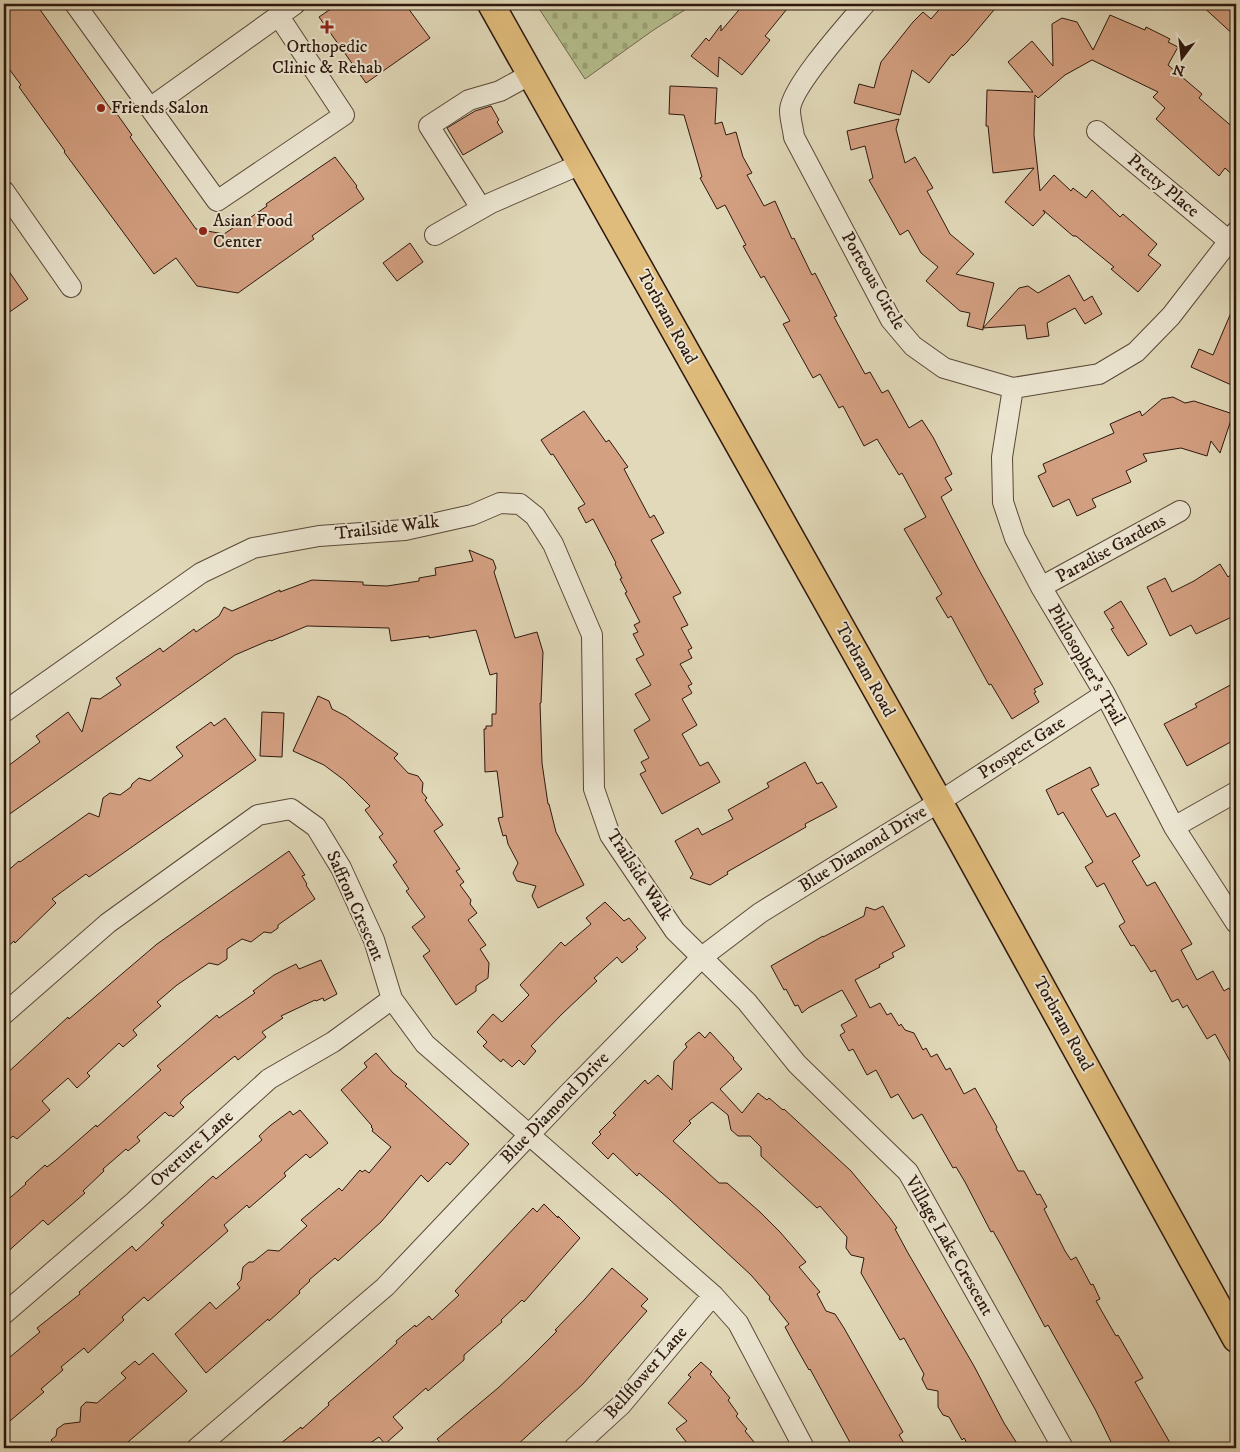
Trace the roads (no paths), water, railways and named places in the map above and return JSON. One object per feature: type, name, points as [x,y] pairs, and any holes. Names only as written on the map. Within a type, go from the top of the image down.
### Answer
[{"type":"main road","name":"Torbram Road","points":[[491,4],[939,802],[1236,1339]]},
{"type":"street","points":[[75,4],[217,201],[344,115],[278,16]]},
{"type":"street","points":[[150,108],[294,4]]},
{"type":"street","name":"Porteous Circle","points":[[865,4],[838,35],[797,90],[790,109],[794,137],[891,320],[912,346],[944,368],[1014,388],[1099,374],[1136,352],[1171,316],[1232,236]]},
{"type":"street","points":[[481,208],[430,126],[469,100],[500,91],[531,74]]},
{"type":"street","name":"Pretty Place","points":[[1097,131],[1232,236]]},
{"type":"street","points":[[435,236],[481,208],[581,164]]},
{"type":"street","points":[[4,191],[72,286]]},
{"type":"street","name":"Philosopher's Trail","points":[[1014,388],[1002,457],[1002,502],[1015,538],[1104,694],[1174,827],[1236,924]]},
{"type":"street","name":"Trailside Walk","points":[[4,712],[201,573],[253,548],[320,536],[405,530],[472,515],[500,503],[520,504],[535,516],[553,544],[592,635],[594,789],[610,835],[675,931],[702,957]]},
{"type":"street","name":"Paradise Gardens","points":[[1042,587],[1180,511]]},
{"type":"street","name":"Prospect Gate","points":[[939,802],[1104,694]]},
{"type":"street","points":[[1174,827],[1236,792]]},
{"type":"street","name":"Blue Diamond Drive","points":[[197,1448],[385,1287],[702,957],[760,913],[939,802]]},
{"type":"street","name":"Saffron Crescent","points":[[4,1014],[108,923],[258,815],[291,809],[316,827],[342,868],[374,940],[392,999],[425,1044],[529,1135]]},
{"type":"street","name":"Village Lake Crescent","points":[[702,957],[747,1002],[797,1064],[908,1172],[1063,1448]]},
{"type":"street","name":"Overture Lane","points":[[4,1314],[135,1201],[269,1079],[333,1042],[392,999]]},
{"type":"street","points":[[529,1135],[713,1295],[738,1323],[804,1448]]},
{"type":"street","name":"Bellflower Lane","points":[[574,1448],[621,1406],[713,1295]]},
{"type":"place","name":"Orthopedic Clinic & Rehab","points":[[327,27]]},
{"type":"place","name":"Friends Salon","points":[[101,108]]},
{"type":"place","name":"Asian Food Center","points":[[203,231]]}]
